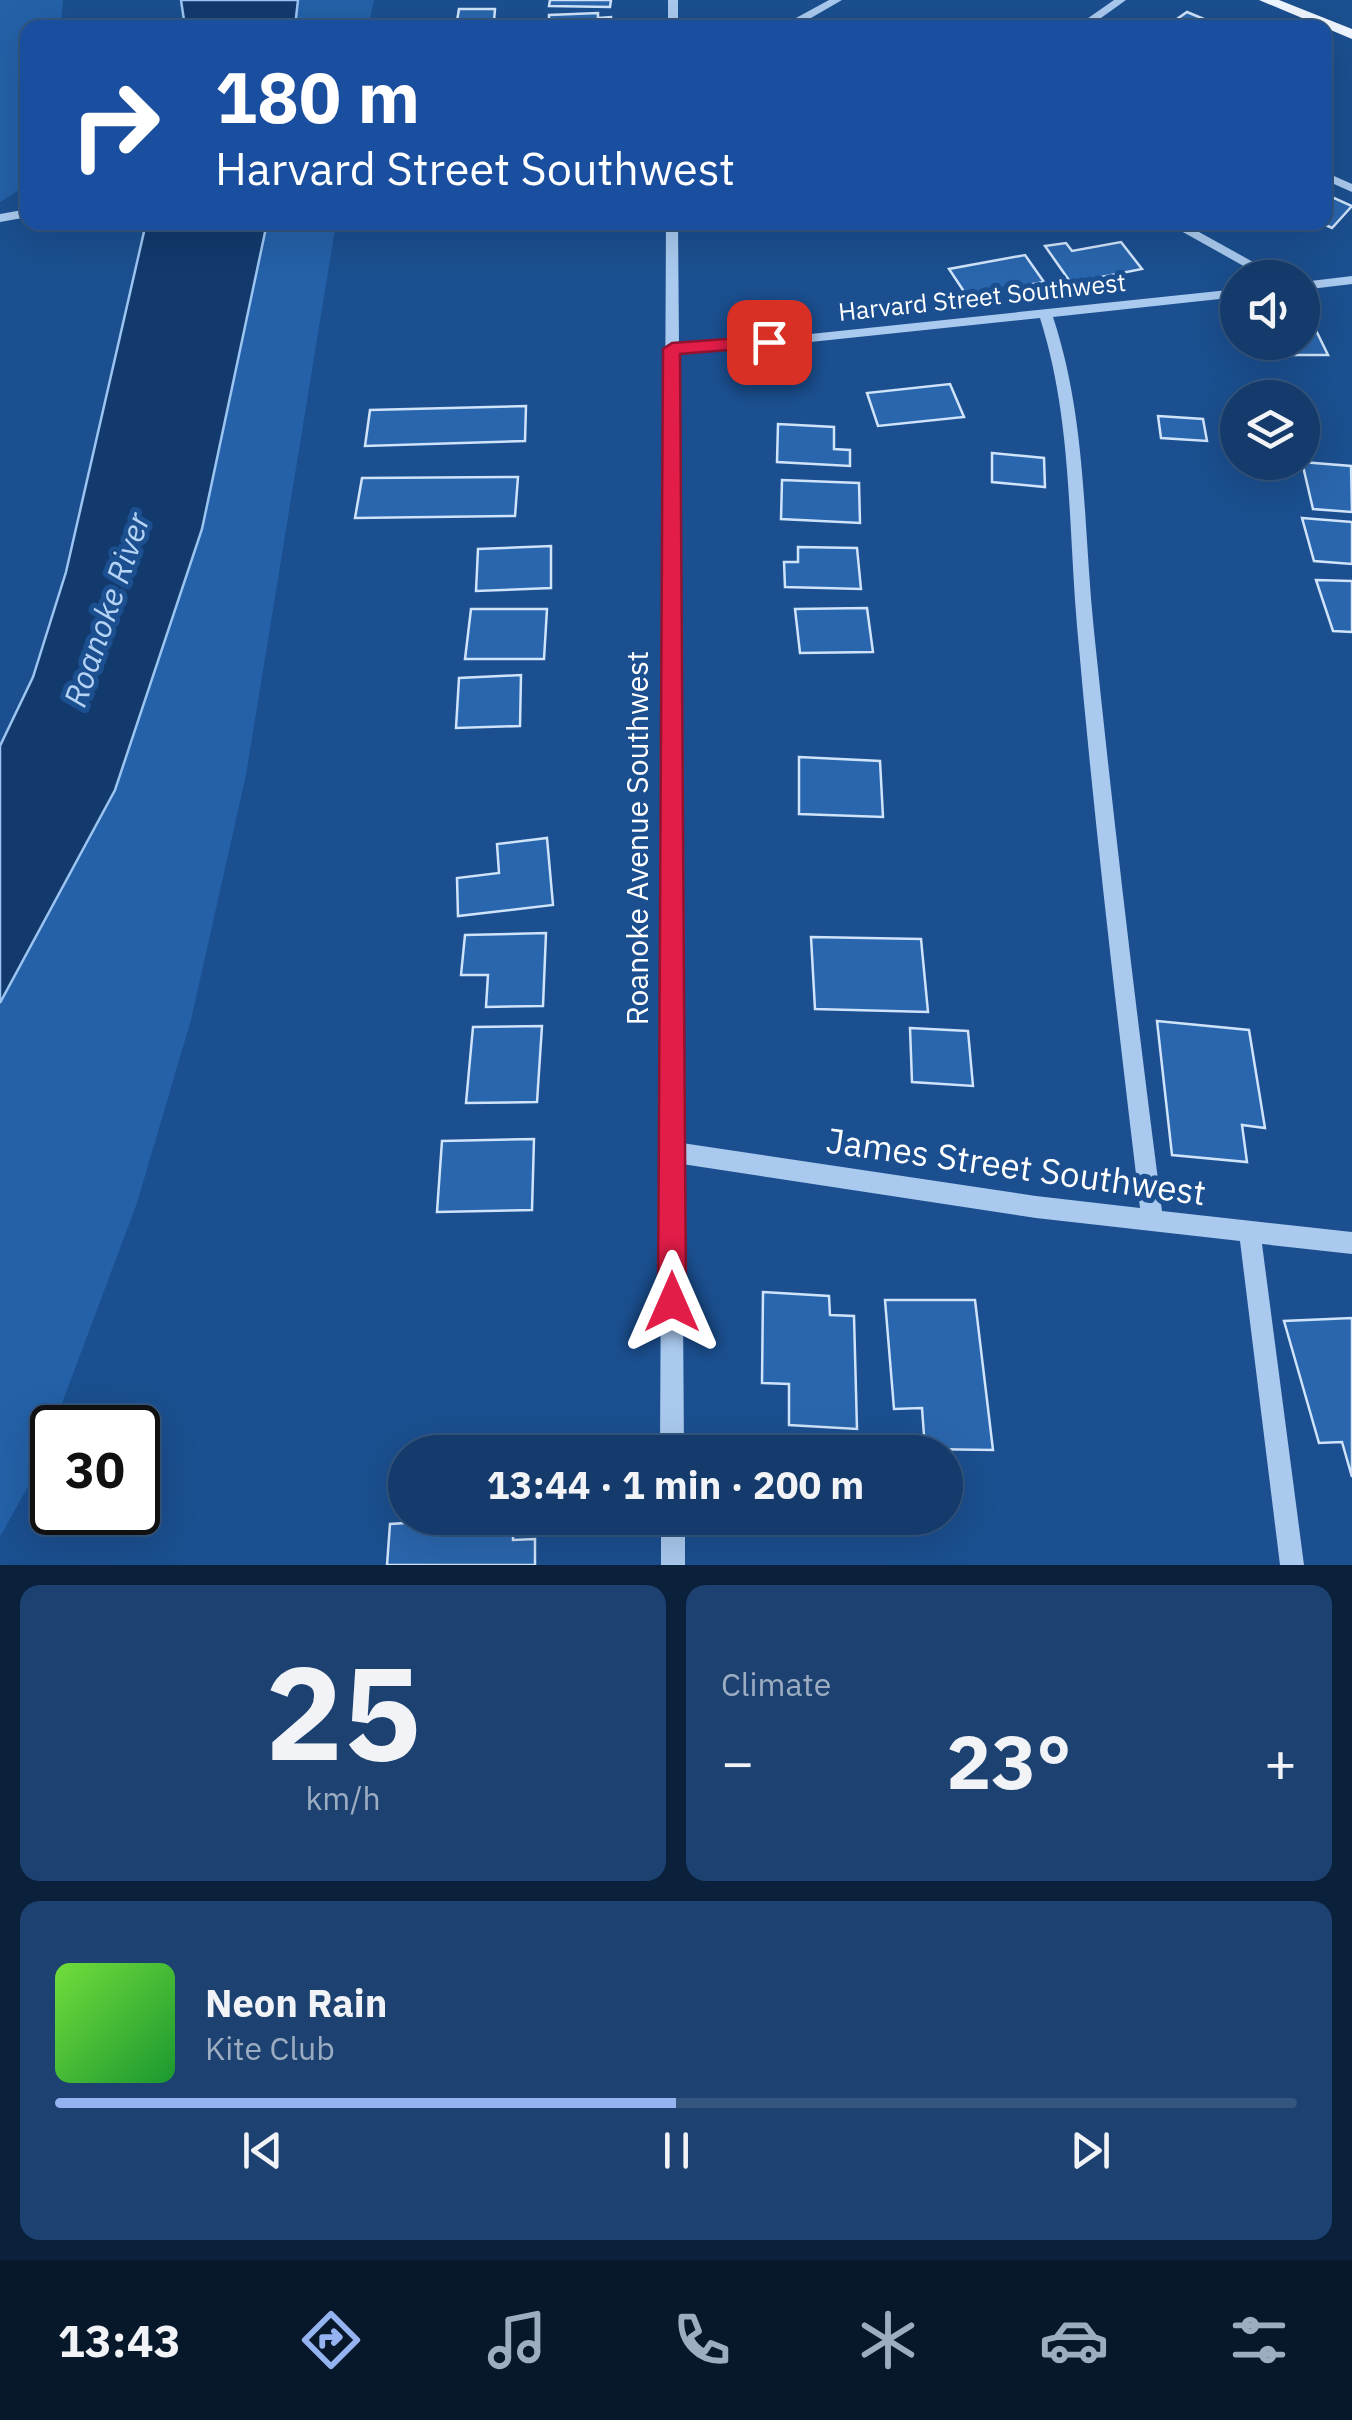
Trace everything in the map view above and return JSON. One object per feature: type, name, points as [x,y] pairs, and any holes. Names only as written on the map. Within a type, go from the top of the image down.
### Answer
[{"type":"main road","points":[[1268,0],[1317,20]]},
{"type":"street","points":[[800,20],[837,0]]},
{"type":"street","points":[[1091,20],[1121,0]]},
{"type":"street","name":"Roanoke Avenue Southwest","points":[[672,230],[672,1435]]},
{"type":"street","points":[[1186,230],[1242,260]]},
{"type":"street","points":[[1320,284],[1352,280]]},
{"type":"street","name":"Harvard Street Southwest","points":[[672,349],[1220,295]]},
{"type":"street","points":[[1045,312],[1058,348],[1072,417],[1080,569],[1112,905],[1152,1220]]},
{"type":"street","name":"James Street Southwest","points":[[672,1152],[1036,1207],[1352,1244]]},
{"type":"street","points":[[1250,1231],[1292,1565]]},
{"type":"street","points":[[673,1535],[673,1565]]},
{"type":"shaded area","points":[[0,0],[63,0],[62,20],[20,20],[20,189],[0,202]]},
{"type":"shaded area","points":[[298,0],[374,0],[370,20],[296,20]]},
{"type":"shaded area","points":[[266,230],[335,230],[246,775],[191,1020],[137,1203],[61,1405],[30,1405],[30,1483],[0,1537],[0,1003],[115,790],[202,529]]},
{"type":"water","points":[[181,0],[298,0],[296,20],[184,20]]},
{"type":"water","name":"Roanoke River","points":[[144,230],[266,230],[202,529],[115,790],[0,1003],[0,746],[33,677],[66,572]]},
{"type":"building","points":[[550,0],[611,0],[610,7],[549,6]]},
{"type":"building","points":[[459,9],[495,9],[494,20],[457,20]]},
{"type":"building","points":[[1187,12],[1206,20],[1176,20]]},
{"type":"building","points":[[598,13],[598,18],[611,20],[549,20],[549,15]]},
{"type":"building","points":[[1332,197],[1352,206],[1332,228]]},
{"type":"building","points":[[1121,242],[1142,269],[1071,283],[1045,246],[1066,243],[1072,251]]},
{"type":"building","points":[[1025,255],[1044,282],[967,296],[949,269]]},
{"type":"building","points":[[1320,339],[1328,355],[1320,355]]},
{"type":"building","points":[[950,384],[964,417],[878,426],[867,393]]},
{"type":"building","points":[[526,406],[525,441],[365,446],[370,410]]},
{"type":"building","points":[[1158,416],[1203,419],[1207,441],[1161,438]]},
{"type":"building","points":[[778,424],[834,427],[834,449],[850,450],[850,466],[777,462]]},
{"type":"building","points":[[992,453],[1044,458],[1045,487],[992,482]]},
{"type":"building","points":[[1320,463],[1351,466],[1352,512],[1313,509],[1306,480],[1320,480]]},
{"type":"building","points":[[518,477],[515,516],[355,518],[362,478]]},
{"type":"building","points":[[782,480],[859,483],[860,523],[781,519]]},
{"type":"building","points":[[1302,518],[1352,522],[1352,564],[1314,561]]},
{"type":"building","points":[[551,546],[551,588],[476,591],[478,549]]},
{"type":"building","points":[[798,547],[857,548],[861,589],[785,587],[784,562],[798,562]]},
{"type":"building","points":[[1316,580],[1352,581],[1352,632],[1333,631]]},
{"type":"building","points":[[867,608],[873,652],[800,653],[795,609]]},
{"type":"building","points":[[471,609],[547,609],[544,659],[465,659]]},
{"type":"building","points":[[521,675],[520,726],[456,728],[459,678]]},
{"type":"building","points":[[799,757],[880,761],[883,817],[799,814]]},
{"type":"building","points":[[547,838],[553,905],[458,916],[457,878],[499,873],[497,844]]},
{"type":"building","points":[[546,933],[543,1006],[486,1007],[488,975],[461,975],[465,935]]},
{"type":"building","points":[[811,937],[921,939],[928,1012],[815,1009]]},
{"type":"building","points":[[1157,1021],[1249,1030],[1265,1128],[1242,1125],[1247,1162],[1172,1155]]},
{"type":"building","points":[[542,1026],[537,1102],[466,1103],[473,1027]]},
{"type":"building","points":[[910,1028],[968,1031],[973,1086],[912,1082]]},
{"type":"building","points":[[534,1139],[532,1210],[437,1212],[442,1141]]},
{"type":"building","points":[[763,1292],[829,1296],[830,1315],[854,1316],[857,1429],[789,1425],[789,1384],[762,1383]]},
{"type":"building","points":[[885,1300],[975,1300],[993,1450],[963,1450],[963,1435],[924,1435],[922,1408],[894,1409]]},
{"type":"building","points":[[1352,1318],[1352,1477],[1342,1442],[1319,1443],[1284,1321]]},
{"type":"building","points":[[389,1535],[513,1535],[513,1540],[535,1539],[535,1565],[387,1565]]},
{"type":"route","points":[[672,1302],[672,349],[769,342]]}]
